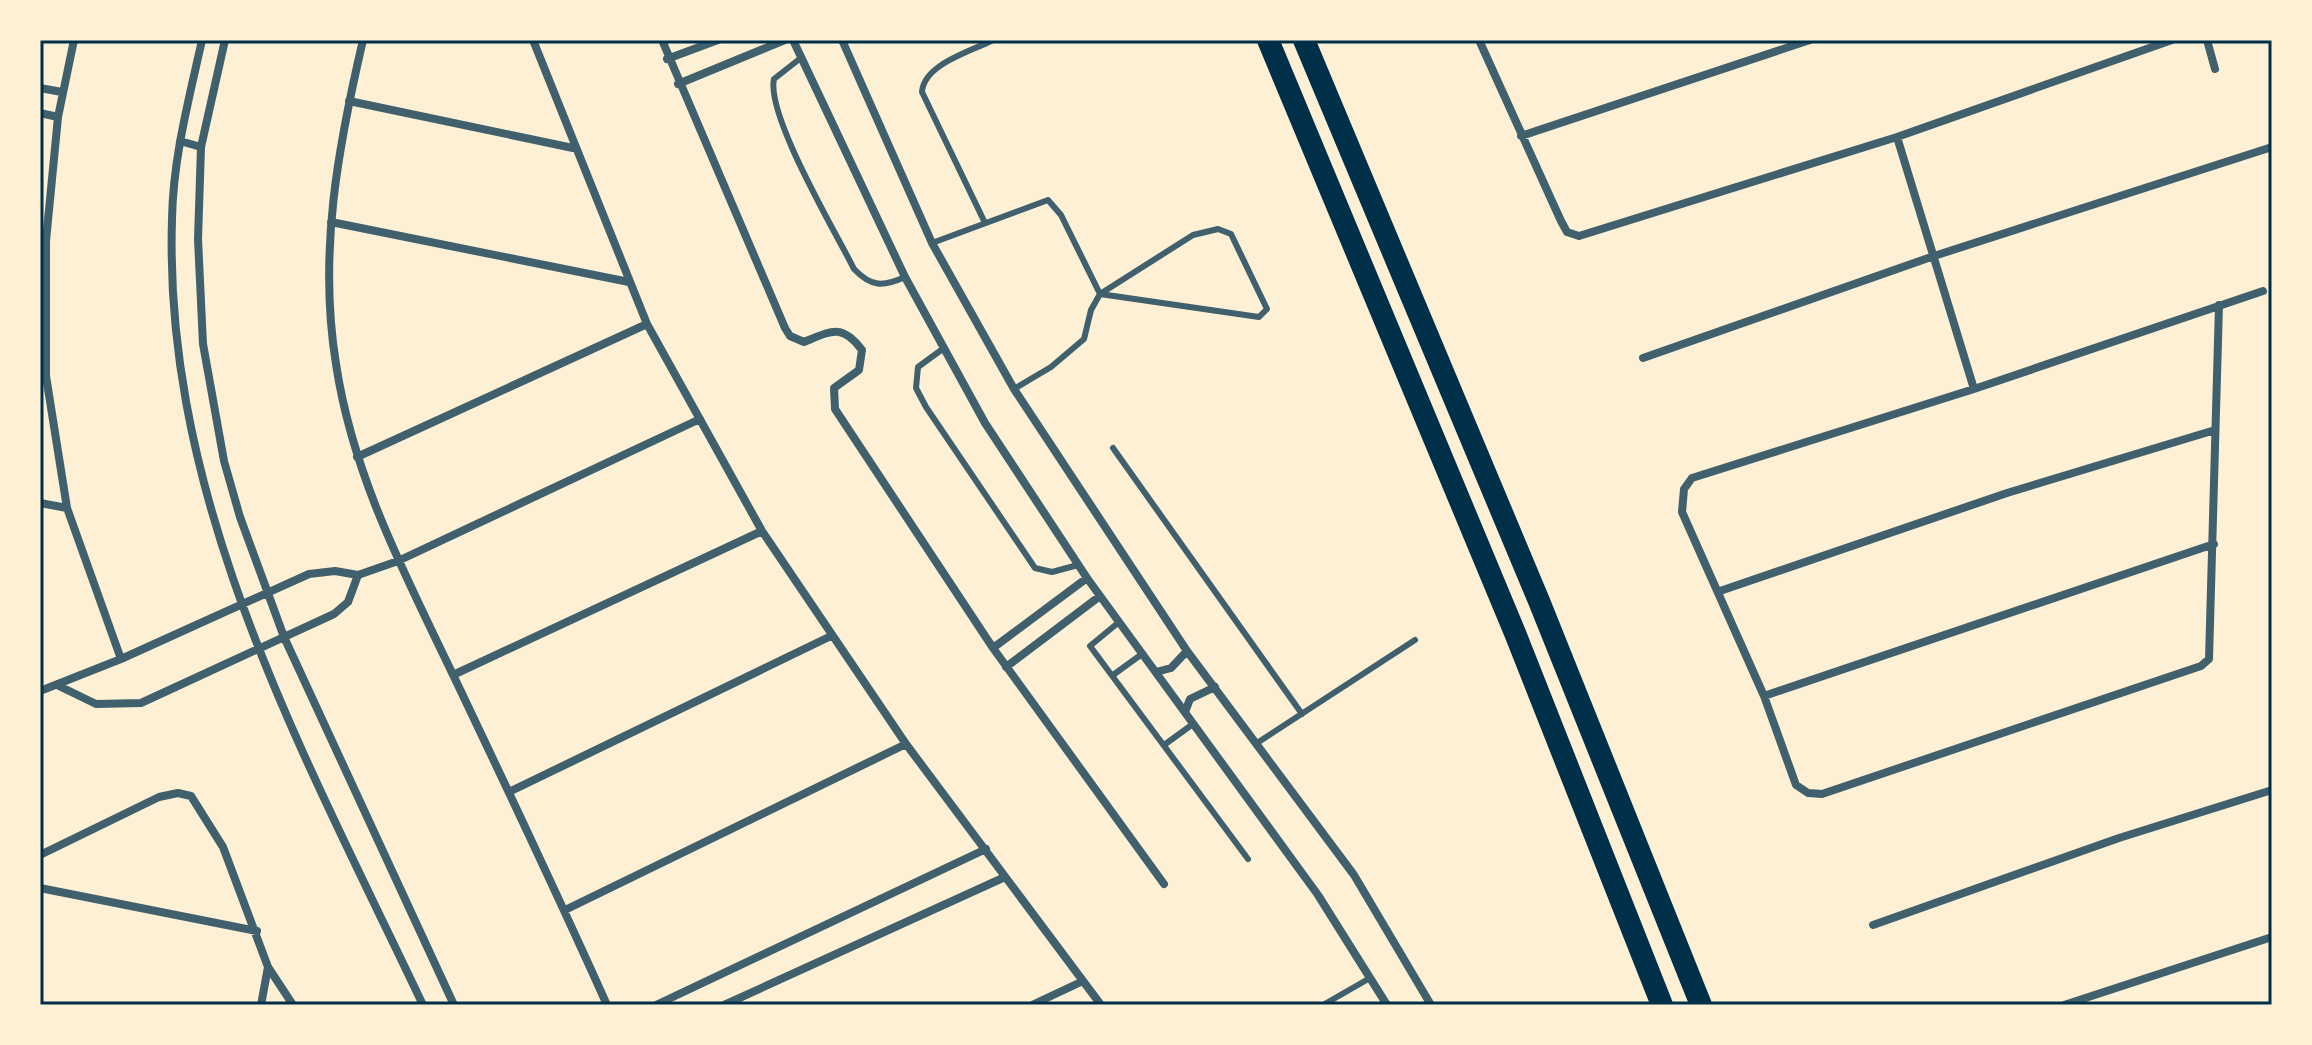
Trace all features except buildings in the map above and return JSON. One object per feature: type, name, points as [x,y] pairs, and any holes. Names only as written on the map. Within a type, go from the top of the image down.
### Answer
[{"type":"highway","points":[[1268,40],[1509,619],[1662,1005]]},
{"type":"highway","points":[[1304,40],[1545,615],[1701,1005]]},
{"type":"street","points":[[74,40],[58,117],[43,240],[43,375],[67,508],[121,659]]},
{"type":"street","points":[[202,40],[180,141],[171,217],[177,343],[185,411],[203,486],[257,648],[423,1005]]},
{"type":"street","points":[[225,40],[201,147],[198,239],[203,344],[224,461],[266,593],[284,637],[454,1005]]},
{"type":"street","points":[[363,40],[335,170],[328,272],[335,363],[357,457],[398,561],[565,910],[607,1005]]},
{"type":"street","points":[[533,40],[573,148],[647,324],[762,531],[906,744],[1101,1005]]},
{"type":"street","points":[[662,40],[667,59],[790,336],[804,342],[840,331],[851,336],[862,350],[859,370],[834,388],[835,409],[1006,667],[1164,884]]},
{"type":"street","points":[[667,59],[718,40]]},
{"type":"street","points":[[678,84],[785,40]]},
{"type":"street","points":[[793,40],[905,277],[985,423],[1087,578],[1318,895],[1387,1005]]},
{"type":"street","points":[[842,40],[932,243],[1014,389],[1187,651],[1354,875],[1431,1005]]},
{"type":"street","points":[[1479,40],[1561,221],[1567,232],[1579,236],[1897,137],[2172,40]]},
{"type":"street","points":[[1521,136],[1810,40]]},
{"type":"street","points":[[2207,40],[2215,69]]},
{"type":"street","points":[[40,88],[62,92]]},
{"type":"street","points":[[349,101],[573,148]]},
{"type":"street","points":[[40,113],[58,117]]},
{"type":"street","points":[[1897,137],[1974,389]]},
{"type":"street","points":[[180,141],[201,147]]},
{"type":"street","points":[[1643,358],[1934,256],[2272,147]]},
{"type":"street","points":[[331,222],[629,282]]},
{"type":"street","points":[[2219,305],[2209,659],[2201,666],[1822,794],[1808,793],[1796,785],[1764,696],[1720,591],[1682,512],[1684,489],[1692,478],[1974,389],[2219,305],[2263,291]]},
{"type":"street","points":[[357,457],[647,324]]},
{"type":"street","points":[[40,691],[59,686],[309,574],[335,571],[358,575],[398,561],[700,419]]},
{"type":"street","points":[[1720,591],[2007,493],[2215,430]]},
{"type":"street","points":[[40,503],[67,508]]},
{"type":"street","points":[[453,675],[762,531]]},
{"type":"street","points":[[1764,696],[2214,544]]},
{"type":"street","points":[[59,686],[96,704],[141,703],[334,614],[348,602],[358,575]]},
{"type":"street","points":[[993,648],[1087,578]]},
{"type":"street","points":[[1006,667],[1100,596]]},
{"type":"street","points":[[509,792],[831,636]]},
{"type":"street","points":[[1156,672],[1171,668],[1187,651]]},
{"type":"street","points":[[1185,712],[1190,699],[1201,691],[1215,687]]},
{"type":"street","points":[[565,910],[906,744]]},
{"type":"street","points":[[1873,925],[2119,838],[2272,790]]},
{"type":"street","points":[[40,855],[159,797],[178,793],[191,796],[223,847],[268,967],[293,1005]]},
{"type":"street","points":[[656,1005],[986,849]]},
{"type":"street","points":[[724,1005],[1005,877]]},
{"type":"street","points":[[40,888],[257,931]]},
{"type":"street","points":[[2064,1005],[2272,937]]},
{"type":"street","points":[[261,1005],[268,967]]},
{"type":"street","points":[[1032,1005],[1083,981]]},
{"type":"lane","points":[[985,223],[922,92],[923,81],[930,71],[993,40]]},
{"type":"lane","points":[[802,57],[774,79],[773,105],[854,269],[876,285],[888,285],[905,277]]},
{"type":"lane","points":[[932,243],[1042,200],[1053,201],[1100,294]]},
{"type":"lane","points":[[1014,389],[1051,367],[1084,339],[1091,310],[1100,294],[1193,235],[1218,229],[1231,234],[1267,309],[1259,317],[1100,294]]},
{"type":"lane","points":[[944,348],[918,367],[916,388],[926,407],[1035,568],[1052,572],[1078,565]]},
{"type":"lane","points":[[1113,448],[1302,714]]},
{"type":"lane","points":[[1119,622],[1090,646],[1248,859]]},
{"type":"lane","points":[[1257,743],[1415,640]]},
{"type":"lane","points":[[1113,675],[1142,654]]},
{"type":"lane","points":[[1164,745],[1193,724]]},
{"type":"lane","points":[[1323,1005],[1370,978]]}]
